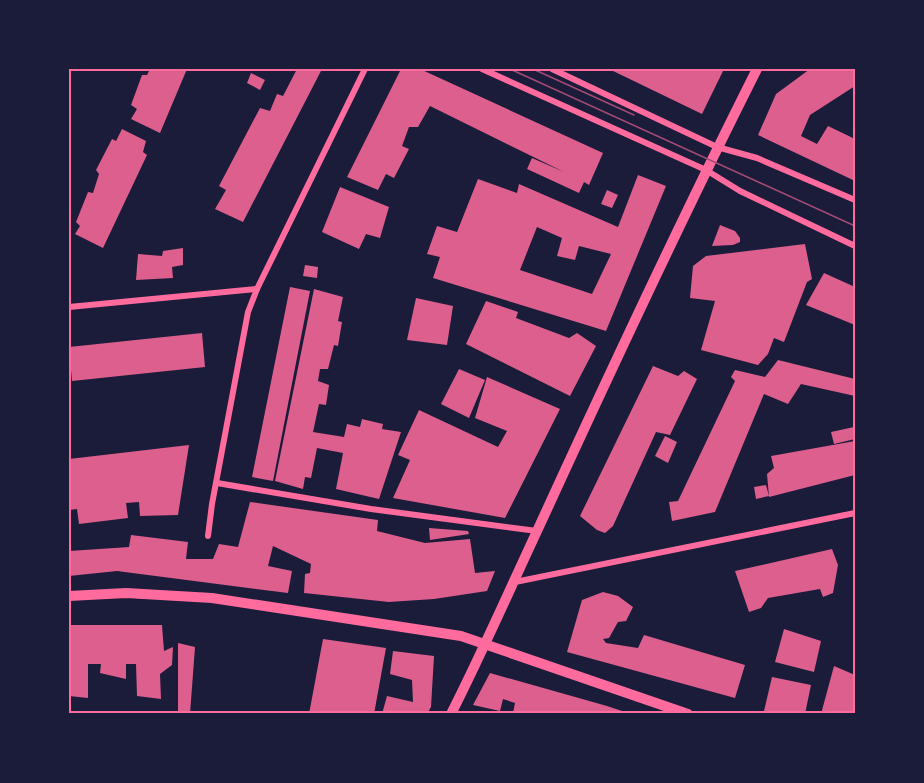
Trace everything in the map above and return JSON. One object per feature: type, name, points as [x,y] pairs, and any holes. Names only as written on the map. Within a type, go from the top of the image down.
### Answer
[{"type":"street","points":[[208,536],[248,312],[257,288],[364,69]]},
{"type":"street","points":[[482,69],[706,170],[740,191],[855,246]]},
{"type":"street","points":[[552,69],[717,147],[757,158],[855,200]]},
{"type":"street","points":[[451,714],[486,645],[706,170],[757,69]]},
{"type":"street","points":[[69,307],[257,288]]},
{"type":"street","points":[[217,483],[371,509],[537,531]]},
{"type":"street","points":[[515,582],[855,513]]},
{"type":"street","points":[[69,596],[126,593],[212,598],[460,636],[688,714]]},
{"type":"building","points":[[150,69],[187,69],[160,133],[131,119],[137,109],[131,105],[142,75],[147,75]]},
{"type":"building","points":[[297,69],[322,69],[243,222],[215,209],[226,190],[219,186],[260,108],[270,111],[277,94],[283,96]]},
{"type":"building","points":[[401,69],[420,69],[603,153],[589,185],[584,182],[579,193],[527,169],[532,158],[564,172],[430,106],[418,127],[409,127],[402,146],[409,149],[394,178],[386,174],[378,190],[347,177]]},
{"type":"building","points":[[609,69],[724,69],[702,114]]},
{"type":"building","points":[[810,69],[855,69],[855,86],[810,115],[801,136],[817,144],[828,126],[855,139],[855,181],[758,135],[776,94]]},
{"type":"building","points":[[251,73],[265,80],[260,90],[247,83]]},
{"type":"building","points":[[122,129],[146,141],[143,152],[147,155],[103,248],[75,234],[80,226],[76,222],[88,192],[93,193],[99,174],[96,170],[112,139],[116,141]]},
{"type":"building","points":[[638,175],[666,186],[606,331],[433,278],[440,257],[427,254],[437,226],[457,232],[478,179],[517,193],[519,184],[618,227]],"holes":[[[537,227],[562,238],[557,256],[575,260],[579,246],[611,254],[592,294],[520,270]]]},
{"type":"building","points":[[340,187],[389,207],[380,238],[366,234],[359,249],[322,232]]},
{"type":"building","points":[[607,190],[618,195],[612,208],[601,204]]},
{"type":"building","points":[[720,225],[735,231],[740,242],[733,245],[712,246]]},
{"type":"building","points":[[805,244],[812,279],[807,282],[784,342],[774,338],[768,354],[758,365],[701,350],[715,301],[690,298],[693,266],[706,256]]},
{"type":"building","points":[[183,248],[183,265],[172,267],[173,278],[136,280],[138,254],[162,256],[163,251]]},
{"type":"building","points":[[305,265],[318,267],[317,278],[303,276]]},
{"type":"building","points":[[824,273],[855,287],[855,325],[806,305]]},
{"type":"building","points":[[290,287],[310,291],[273,481],[252,477]]},
{"type":"building","points":[[314,289],[343,297],[338,321],[342,322],[338,346],[334,345],[328,369],[320,369],[318,381],[329,385],[326,405],[319,404],[313,432],[344,437],[347,424],[360,427],[362,419],[383,424],[382,429],[401,432],[379,499],[336,489],[343,453],[317,448],[311,478],[305,477],[303,489],[275,481]]},
{"type":"building","points":[[416,298],[453,306],[447,345],[407,340]]},
{"type":"building","points":[[486,301],[518,312],[516,318],[569,338],[577,333],[596,346],[570,396],[466,344]]},
{"type":"building","points":[[202,333],[205,367],[72,381],[69,347]]},
{"type":"building","points":[[778,360],[855,379],[855,396],[801,384],[788,404],[764,394],[715,512],[672,521],[669,502],[678,501],[735,381],[731,377],[735,370],[765,377]]},
{"type":"building","points":[[653,366],[678,376],[684,371],[697,379],[670,435],[656,432],[613,526],[605,533],[597,530],[580,516]]},
{"type":"building","points":[[459,369],[485,380],[469,418],[441,404]]},
{"type":"building","points":[[487,377],[560,409],[505,518],[393,498],[410,460],[398,455],[419,410],[498,447],[507,431],[475,418]]},
{"type":"building","points":[[854,427],[855,439],[834,444],[831,432]]},
{"type":"building","points":[[665,436],[677,442],[668,463],[655,456]]},
{"type":"building","points":[[855,441],[855,475],[769,497],[767,474],[774,468],[771,456]]},
{"type":"building","points":[[189,445],[178,515],[140,516],[139,502],[126,503],[128,518],[79,524],[77,509],[69,510],[69,459]]},
{"type":"building","points":[[766,485],[769,496],[756,499],[754,487]]},
{"type":"building","points":[[250,502],[378,520],[377,531],[425,543],[470,539],[475,573],[495,571],[487,591],[434,599],[389,602],[304,593],[305,574],[310,573],[311,564],[273,546],[268,566],[292,571],[288,593],[117,571],[69,576],[69,551],[129,547],[131,535],[188,542],[186,559],[213,559],[219,544],[238,547]]},
{"type":"building","points":[[429,528],[468,531],[469,534],[430,540]]},
{"type":"building","points":[[832,549],[838,565],[833,593],[823,597],[820,589],[768,598],[761,608],[749,612],[735,571]]},
{"type":"building","points":[[603,592],[618,596],[633,607],[626,621],[618,622],[609,638],[603,639],[606,643],[638,648],[644,635],[745,665],[735,698],[567,652],[582,600]]},
{"type":"building","points":[[69,625],[162,625],[164,651],[173,647],[172,665],[160,674],[161,699],[137,696],[136,664],[126,664],[126,679],[100,673],[101,664],[88,664],[88,698],[69,696]]},
{"type":"building","points":[[784,629],[821,641],[814,672],[775,662]]},
{"type":"building","points":[[323,639],[386,648],[374,714],[309,714]]},
{"type":"building","points":[[178,643],[195,647],[190,714],[166,714],[178,711]]},
{"type":"building","points":[[393,651],[434,656],[431,707],[427,714],[382,714],[387,696],[413,702],[412,680],[390,674]]},
{"type":"building","points":[[834,666],[855,675],[855,714],[821,714]]},
{"type":"building","points":[[490,673],[631,714],[514,714],[515,703],[503,699],[500,711],[473,705]]},
{"type":"building","points":[[772,677],[811,685],[805,714],[764,711]]},
{"type":"tram line","points":[[510,69],[855,226]]},
{"type":"tram line","points":[[533,69],[634,115]]}]
